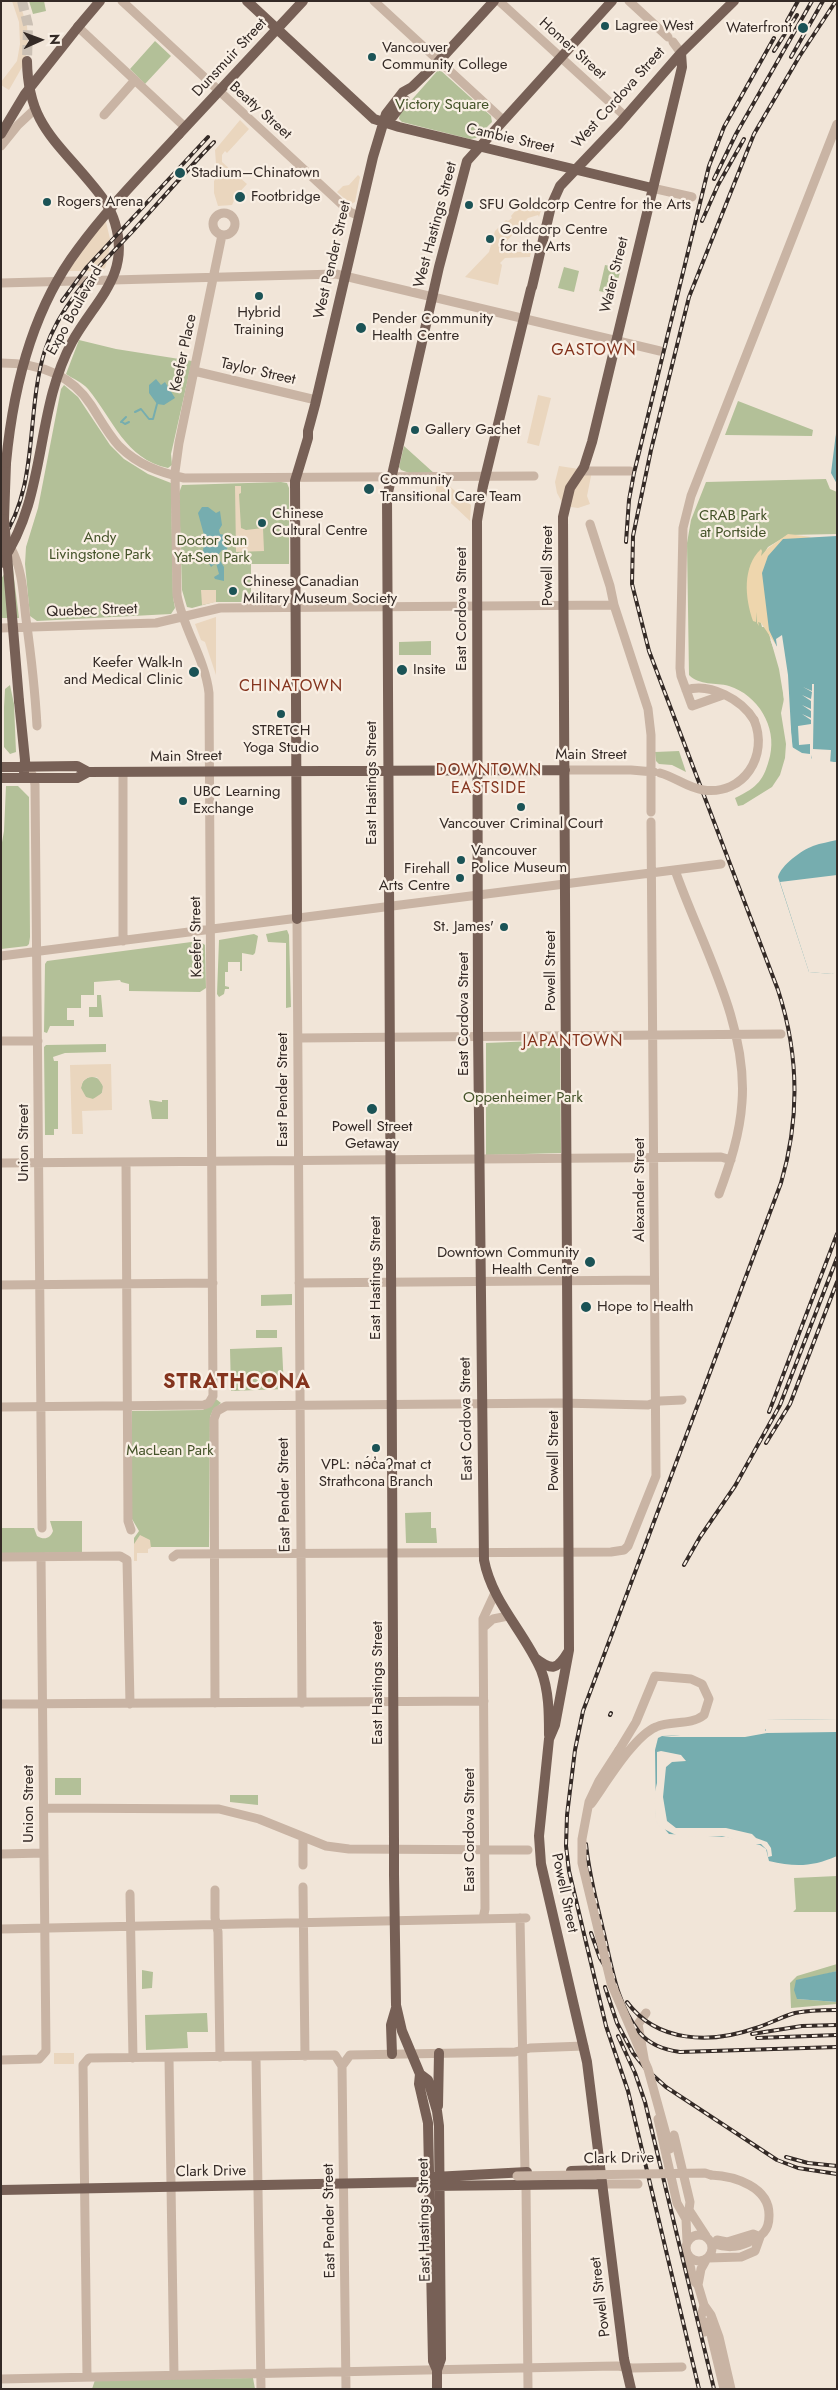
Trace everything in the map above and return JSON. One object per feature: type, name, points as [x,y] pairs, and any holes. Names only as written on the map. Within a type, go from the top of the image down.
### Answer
[{"type":"main road","name":"Cambie Street","points":[[246,1],[374,119],[652,188]]},
{"type":"main road","name":"Dunsmuir Street","points":[[4,519],[10,429],[14,402],[27,350],[49,298],[67,265],[99,221],[184,126],[219,92],[303,1]]},
{"type":"main road","name":"West Pender Street","points":[[295,478],[308,438],[308,431],[376,144],[385,123],[393,116],[412,87],[439,61],[494,1]]},
{"type":"main road","name":"West Hastings Street","points":[[390,477],[465,166],[478,146],[612,1]]},
{"type":"main road","name":"West Cordova Street","points":[[486,476],[553,199],[560,186],[574,169],[626,117],[681,53],[734,1]]},
{"type":"main road","points":[[1,134],[25,94],[80,29],[97,5]]},
{"type":"main road","name":"Water Street","points":[[566,500],[570,488],[582,471],[592,442],[681,70],[681,53]]},
{"type":"main road","name":"Expo Boulevard","points":[[1,563],[11,548],[28,510],[51,395],[58,375],[72,342],[113,280],[118,246],[111,212],[100,194],[44,127],[34,110],[28,82],[27,61]]},
{"type":"main road","name":"East Cordova Street","points":[[486,476],[477,518],[476,607],[480,1282],[484,1552],[486,1572],[495,1593],[535,1657],[546,1690],[548,1744]]},
{"type":"main road","name":"East Hastings Street","points":[[390,477],[385,513],[396,2004],[402,2031],[420,2074],[419,2084],[428,2123],[432,2182],[433,2361],[437,2370],[438,2389]]},
{"type":"main road","name":"East Pender Street","points":[[295,478],[297,919]]},
{"type":"main road","name":"Powell Street","points":[[566,500],[563,517],[563,606],[569,1650],[555,1725],[548,1744],[539,1836],[541,1864],[584,2046],[625,2367],[631,2389]]},
{"type":"main road","points":[[1,537],[4,519]]},
{"type":"main road","points":[[4,519],[25,763],[23,778]]},
{"type":"main road","name":"Main Street","points":[[1,767],[25,763],[77,766],[88,772],[123,773],[565,770]]},
{"type":"main road","name":"Main Street","points":[[1,778],[77,778],[88,772]]},
{"type":"main road","points":[[535,1657],[547,1666],[554,1668],[560,1665],[569,1650]]},
{"type":"main road","points":[[392,2054],[391,2025],[396,2004]]},
{"type":"main road","points":[[437,2112],[439,2053]]},
{"type":"main road","name":"East Hastings Street","points":[[420,2074],[428,2080],[437,2112],[432,2182]]},
{"type":"main road","name":"Clark Drive","points":[[1,2190],[171,2187],[258,2181],[344,2184],[432,2182],[487,2185],[521,2178],[600,2170]]},
{"type":"main road","name":"Clark Drive","points":[[432,2182],[481,2173],[602,2184]]},
{"type":"street","name":"Beatty Street","points":[[122,1],[350,212],[359,216]]},
{"type":"street","points":[[374,1],[503,120]]},
{"type":"street","name":"Homer Street","points":[[499,1],[626,117]]},
{"type":"street","points":[[629,1],[670,39],[681,53]]},
{"type":"street","points":[[80,29],[184,126]]},
{"type":"street","points":[[104,115],[135,80]]},
{"type":"street","points":[[2,146],[18,125],[34,110]]},
{"type":"street","points":[[723,695],[692,706],[680,668],[682,542],[687,507],[837,124]]},
{"type":"street","name":"Cambie Street","points":[[652,188],[692,197]]},
{"type":"street","name":"Keefer Place","points":[[176,476],[179,443],[222,235]]},
{"type":"street","points":[[1,282],[336,274],[660,351]]},
{"type":"street","points":[[1,363],[34,365],[58,375],[84,395],[112,438],[130,456],[148,467],[176,476],[192,479],[534,476]]},
{"type":"street","name":"Taylor Street","points":[[194,370],[316,402]]},
{"type":"street","points":[[582,471],[630,472]]},
{"type":"street","name":"Keefer Street","points":[[127,1406],[204,1405],[210,1401],[214,1390],[208,684],[178,602],[176,585],[176,476]]},
{"type":"street","points":[[590,524],[648,709],[655,772],[651,812]]},
{"type":"street","points":[[11,548],[20,572],[33,658],[37,726]]},
{"type":"street","name":"Quebec Street","points":[[1,628],[156,623],[214,609],[614,605]]},
{"type":"street","name":"Main Street","points":[[565,770],[655,772],[703,790],[716,790],[734,784],[749,772],[757,757],[759,739],[754,720],[742,705],[723,695],[703,689],[686,690]]},
{"type":"street","name":"Union Street","points":[[25,763],[34,778],[42,1528]]},
{"type":"street","points":[[123,773],[123,941]]},
{"type":"street","name":"Alexander Street","points":[[569,1552],[624,1550],[630,1543],[656,1476],[652,822]]},
{"type":"street","points":[[1,956],[721,864]]},
{"type":"street","points":[[675,870],[730,1012],[736,1035],[741,1069],[742,1099],[731,1160],[718,1194]]},
{"type":"street","name":"East Pender Street","points":[[297,919],[302,1703]]},
{"type":"street","points":[[298,1038],[781,1034]]},
{"type":"street","points":[[1,1041],[38,1041]]},
{"type":"street","points":[[1,1163],[721,1157],[731,1160]]},
{"type":"street","points":[[126,1162],[128,1521],[131,1530]]},
{"type":"street","points":[[299,1283],[654,1280]]},
{"type":"street","points":[[1,1285],[213,1283]]},
{"type":"street","points":[[215,1703],[214,1419],[217,1411],[226,1406],[655,1404],[660,1401],[682,1400]]},
{"type":"street","points":[[1,1407],[127,1406]]},
{"type":"street","points":[[173,1557],[177,1554],[569,1552]]},
{"type":"street","points":[[1,1557],[125,1558],[128,1563],[130,1704]]},
{"type":"street","name":"Union Street","points":[[1,2060],[39,2059],[46,2051],[41,1557]]},
{"type":"street","name":"East Cordova Street","points":[[483,1919],[486,1909],[484,1626],[485,1611],[495,1593]]},
{"type":"street","points":[[484,1626],[493,1619],[508,1616]]},
{"type":"street","points":[[667,2147],[648,2069],[611,1983],[582,1863],[582,1839],[589,1802],[599,1781],[636,1722],[655,1676],[695,1680],[705,1688],[708,1704],[704,1715],[699,1718],[658,1726],[637,1739],[590,1804],[582,1826],[580,1844],[581,1863],[614,1996],[623,2021],[644,2064],[667,2147],[687,2213],[709,2239],[712,2253],[701,2269],[698,2285],[724,2389]]},
{"type":"street","points":[[1,1704],[484,1701]]},
{"type":"street","points":[[44,1808],[219,1809],[259,1819],[326,1846],[349,1849],[528,1850]]},
{"type":"street","points":[[303,1838],[303,1864]]},
{"type":"street","points":[[1,1854],[44,1853]]},
{"type":"street","points":[[303,1888],[305,2056]]},
{"type":"street","points":[[215,1890],[220,2057]]},
{"type":"street","points":[[130,1894],[133,2058]]},
{"type":"street","points":[[1,1930],[523,1918],[521,2178],[528,2389]]},
{"type":"street","points":[[644,2064],[644,2050],[638,2024],[646,2014]]},
{"type":"street","points":[[87,2377],[83,2065],[89,2058],[335,2055],[342,2066],[350,2055],[516,2052],[530,2048],[584,2046]]},
{"type":"street","points":[[256,2057],[261,2389]]},
{"type":"street","points":[[168,2058],[174,2375]]},
{"type":"street","name":"East Pender Street","points":[[342,2066],[346,2389]]},
{"type":"street","points":[[674,2135],[690,2202],[687,2213],[688,2255],[693,2280],[698,2285]]},
{"type":"street","name":"Clark Drive","points":[[521,2178],[705,2177],[711,2175],[742,2181],[762,2196],[768,2205],[769,2219],[766,2230],[760,2237],[755,2251],[741,2257],[707,2259]]},
{"type":"street","name":"Clark Drive","points":[[602,2184],[638,2184]]},
{"type":"street","points":[[687,2242],[693,2236],[727,2242],[753,2234],[760,2237]]},
{"type":"street","points":[[688,2255],[698,2262],[707,2259]]},
{"type":"street","points":[[704,2305],[701,2317],[719,2389]]},
{"type":"street","points":[[704,2305],[711,2315],[731,2389]]},
{"type":"street","points":[[1,2379],[346,2374],[437,2370],[682,2366]]},
{"type":"green space","points":[[29,1],[44,1],[46,11],[33,14]]},
{"type":"green space","points":[[155,41],[171,56],[145,84],[130,69]]},
{"type":"green space","name":"Victory Square","points":[[439,69],[491,116],[492,122],[476,138],[470,139],[402,122],[399,119],[400,113]]},
{"type":"green space","points":[[605,265],[621,268],[615,292],[612,294],[599,291]]},
{"type":"green space","points":[[564,267],[579,271],[574,292],[558,288]]},
{"type":"green space","points":[[79,340],[116,349],[192,361],[171,454],[172,465],[168,468],[153,463],[130,447],[88,389],[66,374]]},
{"type":"green space","name":"Andy Livingstone Park","points":[[64,385],[78,397],[110,445],[124,459],[148,474],[171,483],[173,597],[175,608],[171,614],[37,621],[30,616],[25,564],[26,547],[38,508],[61,389]]},
{"type":"green space","points":[[738,401],[813,430],[812,436],[725,435]]},
{"type":"green space","points":[[404,446],[435,474],[412,474],[401,470],[399,467]]},
{"type":"green space","name":"CRAB Park at Portside","points":[[826,479],[830,489],[837,492],[837,534],[788,535],[768,547],[762,557],[759,615],[762,627],[767,627],[779,669],[784,699],[781,713],[786,744],[785,758],[780,775],[772,787],[743,805],[738,806],[735,798],[755,786],[765,771],[770,756],[771,734],[763,714],[757,704],[749,697],[729,686],[698,681],[689,675],[687,543],[691,520],[706,482]]},
{"type":"green space","name":"Doctor Sun Yat-Sen Park","points":[[287,483],[289,488],[289,564],[251,564],[251,599],[247,602],[214,602],[192,608],[187,607],[182,590],[179,493],[182,485]]},
{"type":"green space","points":[[12,562],[19,618],[1,618],[1,579]]},
{"type":"green space","points":[[431,641],[431,655],[399,655],[399,642]]},
{"type":"green space","points":[[10,685],[14,704],[16,752],[10,754],[4,747],[4,707],[5,689]]},
{"type":"green space","points":[[679,751],[686,772],[672,765],[659,764],[656,761],[655,752]]},
{"type":"green space","points":[[6,786],[18,786],[29,797],[30,937],[27,946],[1,949],[1,848],[4,831]]},
{"type":"green space","points":[[287,930],[289,935],[291,1007],[286,1008],[286,943],[268,942],[266,934]]},
{"type":"green space","points":[[254,934],[258,936],[255,953],[253,955],[242,953],[242,971],[240,971],[240,962],[228,962],[228,972],[225,972],[225,986],[229,987],[229,989],[225,989],[224,994],[219,997],[217,994],[219,940]]},
{"type":"green space","points":[[199,941],[205,945],[206,988],[200,992],[129,991],[129,984],[120,980],[94,982],[94,995],[81,995],[81,1008],[67,1008],[67,1020],[74,1020],[74,1026],[50,1026],[47,1033],[44,1032],[45,964],[47,961]]},
{"type":"green space","points":[[97,995],[101,995],[103,1017],[89,1017],[89,1007],[97,1007]]},
{"type":"green space","name":"Oppenheimer Park","points":[[560,1040],[561,1153],[486,1155],[486,1043]]},
{"type":"green space","points":[[106,1044],[106,1052],[65,1053],[53,1057],[54,1061],[58,1061],[58,1129],[54,1129],[54,1135],[45,1135],[44,1047],[46,1045]]},
{"type":"green space","points":[[88,1077],[96,1077],[103,1084],[103,1092],[96,1099],[88,1099],[81,1092],[81,1084]]},
{"type":"green space","points":[[149,1100],[162,1102],[162,1100],[168,1100],[168,1119],[152,1119]]},
{"type":"green space","points":[[292,1294],[292,1305],[261,1306],[261,1295]]},
{"type":"green space","points":[[256,1330],[277,1330],[277,1338],[256,1338]]},
{"type":"green space","points":[[282,1347],[284,1389],[231,1391],[230,1349]]},
{"type":"green space","name":"MacLean Park","points":[[216,1399],[221,1403],[213,1410],[210,1417],[209,1547],[134,1547],[134,1538],[139,1531],[132,1519],[132,1411],[203,1410]]},
{"type":"green space","points":[[431,1512],[431,1528],[436,1528],[437,1543],[406,1543],[405,1513]]},
{"type":"green space","points":[[50,1521],[82,1521],[82,1552],[1,1554],[1,1528],[34,1528],[37,1536],[46,1538],[53,1531]]},
{"type":"green space","points":[[55,1778],[81,1778],[81,1795],[55,1795]]},
{"type":"green space","points":[[230,1795],[258,1795],[258,1805],[230,1802]]},
{"type":"green space","points":[[837,1876],[837,1912],[793,1912],[796,1909],[794,1878]]},
{"type":"green space","points":[[837,1964],[837,1971],[819,1976],[797,1999],[837,2002],[837,2004],[791,2008],[790,1983],[797,1976]]},
{"type":"green space","points":[[142,1970],[153,1972],[152,1988],[142,1989]]},
{"type":"green space","points":[[207,2013],[208,2032],[187,2032],[188,2048],[146,2050],[145,2015]]},
{"type":"green space","points":[[253,2378],[255,2389],[92,2389],[95,2380]]},
{"type":"sand","points":[[788,534],[811,537],[804,540],[778,648],[761,623],[758,622],[759,626],[757,623],[757,612],[756,622],[753,621],[748,603],[747,583],[748,574],[755,556],[761,549],[761,556],[768,548]]},
{"type":"shaded area","points":[[12,1],[19,1],[27,26],[28,40],[25,62],[9,90],[1,85],[1,82],[17,61],[20,44],[19,22]]},
{"type":"shaded area","points":[[240,120],[249,129],[227,153],[225,151],[222,155],[222,162],[247,184],[236,196],[232,205],[218,206],[214,193],[214,181],[217,177],[215,150]]},
{"type":"shaded area","points":[[358,175],[360,177],[355,202],[351,204],[337,192],[343,186],[349,185]]},
{"type":"shaded area","points":[[518,202],[542,207],[539,217],[538,215],[528,218],[505,243],[503,251],[531,252],[530,257],[505,258],[500,263],[502,265],[498,285],[465,277],[489,252],[495,231],[506,220],[508,221],[512,218],[511,216],[516,210],[512,207]]},
{"type":"shaded area","points":[[101,214],[106,222],[110,239],[109,254],[105,268],[99,271],[56,271],[60,268]]},
{"type":"shaded area","points":[[538,395],[551,398],[539,446],[527,443]]},
{"type":"shaded area","points":[[559,466],[592,471],[587,496],[590,504],[578,508],[564,506],[557,493],[555,482]]},
{"type":"shaded area","points":[[436,483],[446,483],[471,505],[470,521],[440,493],[436,495]]},
{"type":"shaded area","points":[[235,486],[241,486],[241,493],[239,494],[241,528],[246,530],[263,528],[264,551],[236,552]]},
{"type":"shaded area","points":[[201,590],[216,590],[216,602],[202,605]]},
{"type":"shaded area","points":[[216,617],[216,675],[205,642],[201,640],[195,624]]},
{"type":"shaded area","points":[[111,1064],[112,1110],[82,1111],[83,1134],[72,1134],[70,1065]],"holes":[[[89,1077],[97,1077],[103,1086],[102,1093],[93,1099],[86,1097],[81,1088],[83,1081]]]},
{"type":"shaded area","points":[[140,1535],[150,1540],[151,1548],[148,1549],[148,1553],[137,1553],[137,1561],[134,1561],[134,1544]]},
{"type":"shaded area","points":[[54,2053],[74,2053],[74,2064],[54,2064]]},
{"type":"water","points":[[156,379],[161,385],[165,382],[175,398],[164,405],[157,404],[149,393],[149,385]]},
{"type":"water","points":[[837,428],[837,488],[829,480],[830,459]]},
{"type":"water","points":[[202,507],[208,507],[216,513],[220,511],[222,525],[219,530],[220,534],[228,536],[227,552],[222,550],[217,556],[224,567],[224,581],[215,579],[214,577],[219,574],[216,563],[211,567],[203,553],[204,535],[198,513]]},
{"type":"water","points":[[837,536],[837,762],[834,762],[809,758],[793,750],[787,698],[778,649],[769,630],[762,573],[768,556],[783,539]]},
{"type":"water","points":[[837,840],[837,971],[832,974],[809,972],[778,877],[787,863],[803,851],[816,845]]},
{"type":"water","points":[[837,1719],[837,1856],[803,1865],[778,1863],[769,1861],[766,1849],[760,1845],[727,1837],[669,1834],[656,1819],[655,1750],[658,1738],[662,1736],[763,1732],[766,1729],[766,1720]]},
{"type":"water","points":[[837,1971],[837,2002],[797,1999],[794,1990],[796,1980]]},
{"type":"pier","points":[[837,425],[831,473],[837,484],[837,491],[827,481],[825,470],[833,432]]},
{"type":"pier","points":[[782,635],[788,675],[792,747],[802,753],[810,754],[810,744],[799,745],[798,726],[811,724],[811,720],[802,714],[811,718],[811,711],[802,705],[811,709],[811,701],[802,695],[811,699],[812,692],[803,687],[812,691],[812,684],[814,684],[813,749],[831,750],[830,764],[812,761],[812,755],[811,761],[808,760],[791,752],[788,747],[781,668],[770,639],[777,647],[776,639]]},
{"type":"pier","points":[[837,875],[837,972],[832,974],[809,972],[780,882]]},
{"type":"pier","points":[[837,1719],[837,1732],[767,1733],[745,1737],[662,1737],[708,1732],[753,1732],[764,1729],[766,1731],[766,1720]]},
{"type":"pier","points":[[657,1752],[681,1755],[686,1761],[672,1762],[666,1767],[663,1797],[667,1821],[676,1828],[726,1828],[752,1834],[756,1838],[767,1842],[771,1848],[772,1856],[768,1857],[767,1850],[761,1844],[750,1844],[722,1836],[680,1837],[660,1827],[656,1821],[654,1796],[657,1783]]},
{"type":"waterway","points":[[135,412],[141,409],[149,419],[153,419],[157,404]]},
{"type":"waterway","points":[[121,422],[126,417]]},
{"type":"waterway","points":[[122,422],[125,424],[129,422]]},
{"type":"tunnel","points":[[22,1],[28,25],[27,61]]},
{"type":"railway","points":[[787,21],[798,1]]},
{"type":"railway","points":[[714,179],[736,134],[812,1]]},
{"type":"railway","points":[[791,57],[823,1]]},
{"type":"railway","points":[[699,2389],[628,2091],[606,2026],[569,1871],[566,1846],[567,1815],[575,1750],[583,1711],[781,1183],[792,1134],[794,1086],[790,1038],[778,990],[649,651],[632,584],[633,536],[651,450],[689,297],[754,134],[799,57],[836,1]]},
{"type":"railway","points":[[774,51],[797,15]]},
{"type":"railway","points":[[626,542],[629,500],[634,473],[709,166],[724,127],[774,38]]},
{"type":"railway","points":[[62,301],[87,267],[208,137]]},
{"type":"railway","points":[[702,221],[718,185],[744,139]]},
{"type":"railway","points":[[1,541],[13,519],[22,496],[27,473],[39,374],[45,350],[61,316],[94,272],[214,142]]},
{"type":"railway","points":[[769,1412],[837,1234]]},
{"type":"railway","points":[[684,1565],[700,1537],[735,1486],[780,1405],[837,1258]]},
{"type":"railway","points":[[766,1443],[790,1404],[837,1282]]},
{"type":"railway","points":[[586,1844],[589,1867],[620,1998],[639,2032],[647,2040],[668,2050],[680,2052],[837,2047]]},
{"type":"railway","points":[[591,1933],[600,1958],[611,1976]]},
{"type":"railway","points":[[605,1987],[617,2023],[633,2053],[646,2069],[666,2087],[777,2160],[798,2168],[837,2174]]},
{"type":"railway","points":[[627,2002],[639,2016],[653,2026],[669,2032],[703,2038],[739,2033],[795,2013],[837,2010]]},
{"type":"railway","points":[[752,2034],[802,2026],[837,2025]]},
{"type":"railway","points":[[757,2038],[837,2035]]},
{"type":"railway","points":[[618,2036],[635,2073],[645,2102],[714,2389]]},
{"type":"railway","points":[[786,2157],[808,2163],[837,2166]]},
{"type":"place","name":"Lagree West","points":[[605,26]]},
{"type":"place","name":"Waterfront","points":[[803,28]]},
{"type":"place","name":"Vancouver Community College","points":[[372,57]]},
{"type":"place","name":"Stadium–Chinatown","points":[[180,173]]},
{"type":"place","name":"Footbridge","points":[[240,197]]},
{"type":"place","name":"Rogers Arena","points":[[47,202]]},
{"type":"place","name":"SFU Goldcorp Centre for the Arts","points":[[469,205]]},
{"type":"place","name":"Goldcorp Centre for the Arts","points":[[490,239]]},
{"type":"place","name":"Hybrid Training","points":[[259,296]]},
{"type":"place","name":"Pender Community Health Centre","points":[[361,328]]},
{"type":"place","name":"Gallery Gachet","points":[[415,430]]},
{"type":"place","name":"Community Transitional Care Team","points":[[369,489]]},
{"type":"place","name":"Chinese Cultural Centre","points":[[262,523]]},
{"type":"place","name":"Chinese Canadian Military Museum Society","points":[[233,591]]},
{"type":"place","name":"Insite","points":[[402,670]]},
{"type":"place","name":"Keefer Walk-In and Medical Clinic","points":[[194,672]]},
{"type":"place","name":"STRETCH Yoga Studio","points":[[281,714]]},
{"type":"place","name":"UBC Learning Exchange","points":[[183,801]]},
{"type":"place","name":"Vancouver Criminal Court","points":[[521,807]]},
{"type":"place","name":"Vancouver Police Museum","points":[[461,860]]},
{"type":"place","name":"Firehall Arts Centre","points":[[460,878]]},
{"type":"place","name":"St. James'","points":[[504,927]]},
{"type":"place","name":"Powell Street Getaway","points":[[372,1109]]},
{"type":"place","name":"Downtown Community Health Centre","points":[[590,1262]]},
{"type":"place","name":"Hope to Health","points":[[586,1307]]},
{"type":"place","name":"VPL: nə́c̓aʔmat ct Strathcona Branch","points":[[376,1448]]},
{"type":"district","name":"GASTOWN","points":[[594,351]]},
{"type":"district","name":"CHINATOWN","points":[[291,687]]},
{"type":"district","name":"DOWNTOWN EASTSIDE","points":[[489,780]]},
{"type":"district","name":"JAPANTOWN","points":[[573,1042]]},
{"type":"district","name":"STRATHCONA","points":[[237,1383]]}]
